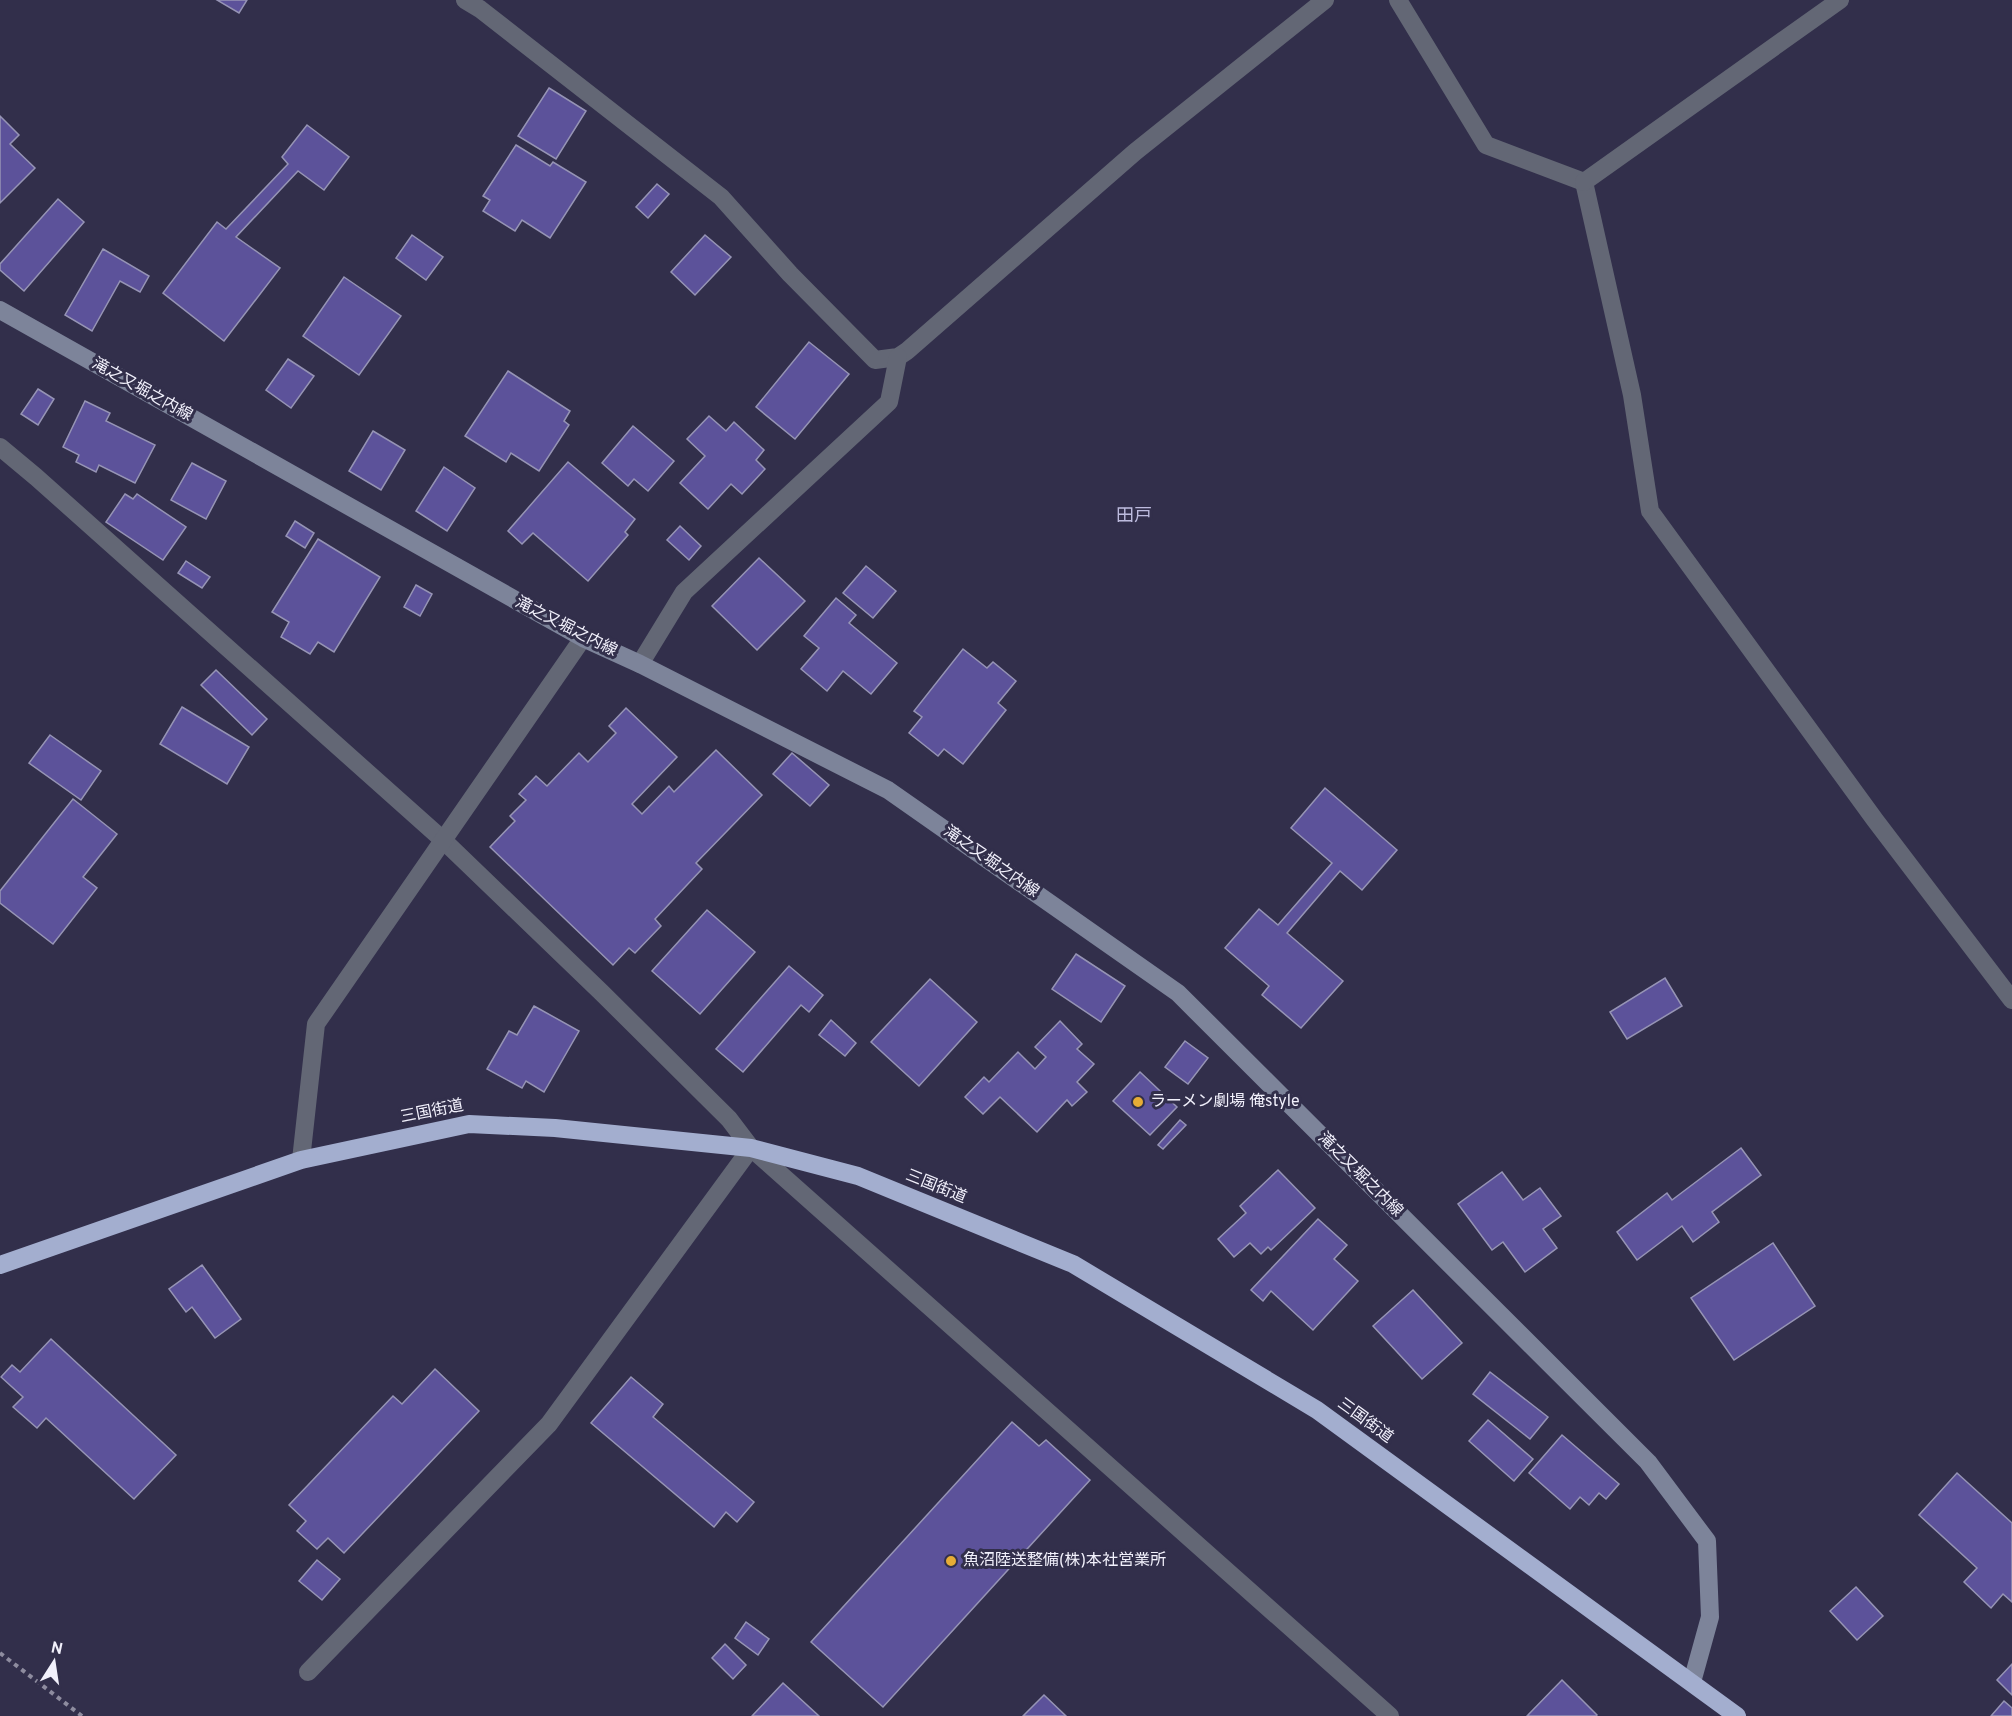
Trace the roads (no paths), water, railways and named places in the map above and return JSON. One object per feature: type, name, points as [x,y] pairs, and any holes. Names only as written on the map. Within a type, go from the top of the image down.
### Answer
[{"type":"highway","name":"三国街道","points":[[0,1265],[301,1160],[469,1124],[555,1128],[751,1148],[858,1176],[1072,1264],[1317,1410],[1737,1716]]},
{"type":"main road","name":"滝之又堀之内線","points":[[0,310],[583,638],[640,664],[888,790],[1178,993],[1648,1462],[1707,1541],[1710,1617],[1692,1682]]},
{"type":"street","points":[[465,0],[480,9],[721,197],[789,274],[875,360],[898,357],[907,351],[1135,152],[1325,0]]},
{"type":"street","points":[[1398,0],[1486,145],[1584,182]]},
{"type":"street","points":[[1584,182],[1840,0]]},
{"type":"street","points":[[1584,182],[1632,395],[1650,511],[1875,820],[2012,1000]]},
{"type":"street","points":[[640,664],[684,592],[888,402],[898,357]]},
{"type":"street","points":[[0,447],[443,840],[729,1119],[751,1148],[1389,1716]]},
{"type":"street","points":[[301,1160],[316,1024],[583,638]]},
{"type":"street","points":[[308,1672],[549,1424],[751,1148]]},
{"type":"place","name":"ラーメン劇場 俺style","points":[[1138,1102]]},
{"type":"place","name":"魚沼陸送整備(株)本社営業所","points":[[951,1561]]},
{"type":"district","name":"田戸","points":[[1134,516]]}]
